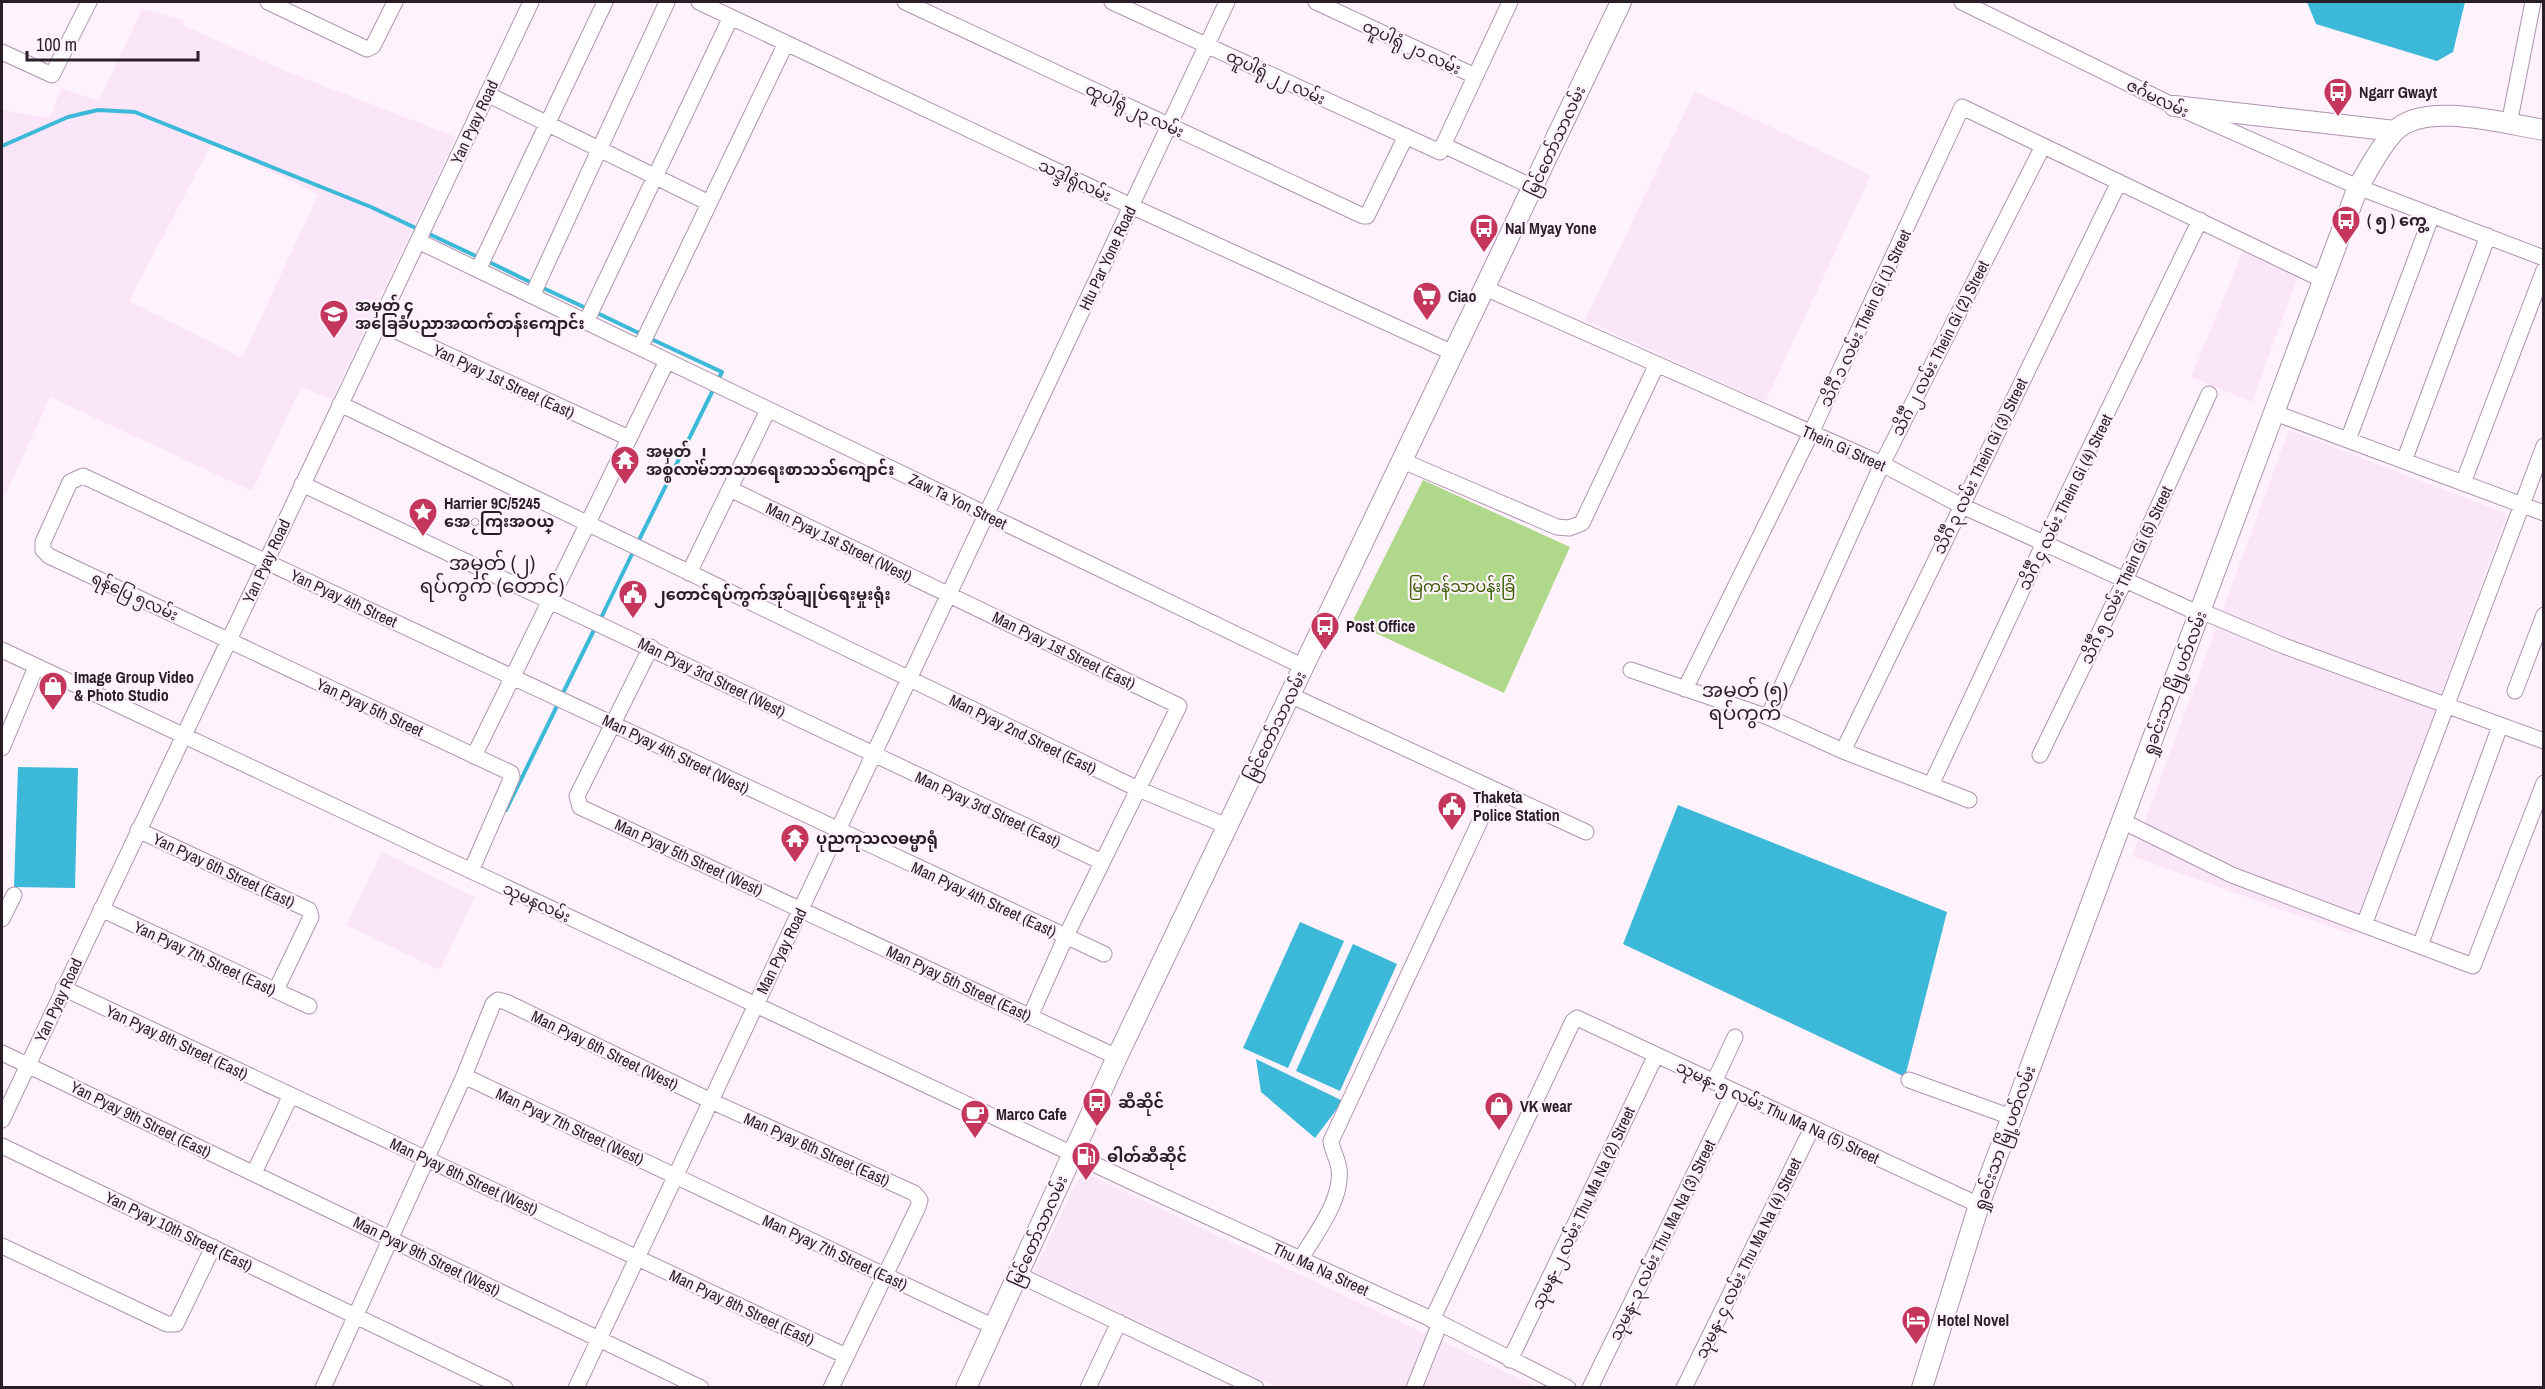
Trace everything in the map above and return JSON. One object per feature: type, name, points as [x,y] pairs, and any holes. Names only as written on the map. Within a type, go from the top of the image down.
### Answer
[{"type":"main road","name":"မြင်တော်သာလမ်း","points":[[966,1388],[1117,1057],[1621,2]]},
{"type":"main road","points":[[2174,106],[2395,131],[2410,122],[2435,116],[2544,130]]},
{"type":"main road","name":"ရှုခင်းသာ မြို့ပတ်လမ်း","points":[[1922,1388],[1979,1205],[2276,413],[2323,280],[2358,187],[2395,131]]},
{"type":"street","points":[[2,52],[52,75],[89,2]]},
{"type":"street","points":[[268,2],[296,7],[367,49],[371,48],[395,2]]},
{"type":"street","name":"Yan Pyay Road","points":[[2,1120],[531,2]]},
{"type":"street","points":[[478,270],[605,2]]},
{"type":"street","points":[[532,296],[667,2]]},
{"type":"street","name":"သဒ္ဒါရုံလမ်း","points":[[699,2],[1131,206],[1453,353]]},
{"type":"street","name":"ထူပါရုံ ၂၃ လမ်း","points":[[905,2],[924,6],[1169,126],[1365,217],[1406,136]]},
{"type":"street","name":"ထူပါရုံ ၂၂ လမ်း","points":[[1112,2],[1406,136],[1442,148],[1533,187]]},
{"type":"street","name":"Htu Par Yone Road","points":[[986,514],[1227,2]]},
{"type":"street","name":"ထူပါရုံ ၂၁ လမ်း","points":[[1316,2],[1475,76]]},
{"type":"street","points":[[1442,148],[1510,2]]},
{"type":"street","name":"ဇင်္ဂမလမ်း","points":[[1962,2],[2174,106],[2358,187],[2544,258]]},
{"type":"street","points":[[2510,124],[2536,12]]},
{"type":"street","points":[[586,322],[731,17]]},
{"type":"street","points":[[640,348],[786,43]]},
{"type":"street","points":[[487,94],[709,203]]},
{"type":"street","name":"သိင်္ဂီ ၁ လမ်း Thein Gi (1) Street","points":[[1685,689],[1811,433],[1962,107],[2043,146]]},
{"type":"street","points":[[2043,146],[2323,280]]},
{"type":"street","name":"သိင်္ဂီ ၂ လမ်း Thein Gi (2) Street","points":[[1768,717],[1881,464],[2043,146]]},
{"type":"street","name":"သိင်္ဂီ ၃ လမ်း Thein Gi (3) Street","points":[[1843,751],[1960,505],[2119,182]]},
{"type":"street","points":[[2348,440],[2432,215]]},
{"type":"street","name":"သိင်္ဂီ ၄ လမ်း Thein Gi (4) Street","points":[[1931,785],[2044,543],[2200,220]]},
{"type":"street","points":[[2404,461],[2488,236]]},
{"type":"street","name":"Zaw Ta Yon Street","points":[[418,241],[1304,667]]},
{"type":"street","points":[[2463,483],[2544,270]]},
{"type":"street","name":"Thein Gi Street","points":[[1485,288],[1881,464],[1960,505],[2200,613],[2544,741]]},
{"type":"street","name":"Yan Pyay 1st Street (East)","points":[[379,323],[629,438]]},
{"type":"street","points":[[474,756],[515,677],[550,600],[667,361]]},
{"type":"street","points":[[1403,462],[1557,527],[1569,528],[1582,524],[1657,364]]},
{"type":"street","name":"သိင်္ဂီ ၅ လမ်း Thein Gi (5) Street","points":[[2040,755],[2125,580],[2209,394]]},
{"type":"street","name":"Man Pyay 2nd Street (East)","points":[[340,404],[1138,789],[1227,826]]},
{"type":"street","points":[[689,573],[768,410]]},
{"type":"street","points":[[2276,413],[2544,513]]},
{"type":"street","points":[[2364,925],[2544,446]]},
{"type":"street","name":"Yan Pyay 4th Street","points":[[75,477],[83,476],[515,677]]},
{"type":"street","name":"ရန်ပြေ ၅လမ်း","points":[[75,477],[65,492],[43,542],[43,550],[49,556],[228,640]]},
{"type":"street","name":"Man Pyay 3rd Street (West)","points":[[302,484],[651,647],[873,755]]},
{"type":"street","name":"Man Pyay 1st Street (West)","points":[[730,489],[949,595]]},
{"type":"street","name":"Man Pyay Road","points":[[576,1388],[986,514]]},
{"type":"street","name":"Man Pyay 1st Street (East)","points":[[949,595],[1179,706],[1138,789]]},
{"type":"street","points":[[2515,691],[2544,615]]},
{"type":"street","name":"Yan Pyay 5th Street","points":[[228,640],[511,773],[512,777],[471,871]]},
{"type":"street","points":[[613,724],[651,647]]},
{"type":"street","name":"သုမနလမ်း","points":[[2,650],[1072,1154]]},
{"type":"street","points":[[2,748],[36,667]]},
{"type":"street","points":[[1631,670],[1768,717],[1843,751],[1969,800]]},
{"type":"street","name":"Man Pyay 4th Street (West)","points":[[515,677],[838,832]]},
{"type":"street","points":[[1290,695],[1586,832]]},
{"type":"street","name":"Man Pyay 5th Street (West)","points":[[613,724],[578,796],[578,805],[801,909]]},
{"type":"street","points":[[2420,946],[2500,726]]},
{"type":"street","name":"Man Pyay 3rd Street (East)","points":[[873,755],[1102,862]]},
{"type":"street","points":[[2122,820],[2232,875],[2473,966],[2544,783]]},
{"type":"street","points":[[1030,1017],[1066,936],[1138,789]]},
{"type":"street","points":[[1300,1260],[1331,1206],[1339,1180],[1339,1166],[1331,1141],[1494,791]]},
{"type":"street","name":"Yan Pyay 6th Street (East)","points":[[138,830],[309,910],[311,917],[276,990]]},
{"type":"street","name":"Man Pyay 4th Street (East)","points":[[838,832],[1104,954]]},
{"type":"street","points":[[2,919],[14,895]]},
{"type":"street","name":"Yan Pyay 7th Street (East)","points":[[101,909],[309,1006]]},
{"type":"street","name":"Man Pyay 5th Street (East)","points":[[801,909],[1117,1057]]},
{"type":"street","name":"Yan Pyay 8th Street (East)","points":[[63,988],[291,1095]]},
{"type":"street","name":"Man Pyay 6th Street (West)","points":[[464,1076],[493,1004],[498,1000],[711,1101]]},
{"type":"street","name":"သုမန- ၅ လမ်း Thu Ma Na (5) Street","points":[[1436,1322],[1573,1021],[1577,1018],[1979,1205]]},
{"type":"street","points":[[1714,1082],[1735,1037]]},
{"type":"street","name":"Yan Pyay 9th Street (East)","points":[[2,1053],[254,1173]]},
{"type":"street","name":"သုမန- ၂ လမ်း Thu Ma Na (2) Street","points":[[1510,1360],[1656,1055]]},
{"type":"street","points":[[323,1388],[464,1076]]},
{"type":"street","name":"Man Pyay 7th Street (West)","points":[[464,1076],[676,1176]]},
{"type":"street","points":[[1909,1080],[2011,1117]]},
{"type":"street","name":"သုမန- ၃ လမ်း Thu Ma Na (3) Street","points":[[1590,1388],[1734,1092]]},
{"type":"street","points":[[254,1173],[291,1095]]},
{"type":"street","name":"Man Pyay 8th Street (West)","points":[[291,1095],[638,1258]]},
{"type":"street","name":"Man Pyay 6th Street (East)","points":[[711,1101],[915,1193],[920,1200],[884,1275]]},
{"type":"street","name":"သုမန- ၄ လမ်း Thu Ma Na (4) Street","points":[[1684,1388],[1812,1128]]},
{"type":"street","name":"Yan Pyay 10th Street (East)","points":[[2,1146],[505,1388]]},
{"type":"street","name":"Thu Ma Na Street","points":[[1072,1154],[1436,1322],[1510,1360],[1544,1382],[1568,1388]]},
{"type":"street","name":"Man Pyay 9th Street (West)","points":[[254,1173],[701,1388]]},
{"type":"street","name":"Man Pyay 7th Street (East)","points":[[676,1176],[994,1327]]},
{"type":"street","points":[[2,1246],[167,1324],[176,1324],[213,1247]]},
{"type":"street","name":"Man Pyay 8th Street (East)","points":[[638,1258],[846,1356]]},
{"type":"street","points":[[831,1388],[884,1275]]},
{"type":"street","points":[[1019,1275],[1256,1388]]},
{"type":"street","points":[[1088,1388],[1119,1322]]},
{"type":"street","points":[[1413,1388],[1436,1322]]},
{"type":"shaded area","points":[[142,9],[183,20],[184,26],[298,76],[456,137],[332,399],[301,387],[252,491],[50,397],[2,502],[2,110],[50,118],[61,88],[99,101]],"holes":[[[212,143],[343,206],[318,195],[242,358],[129,301]]]},
{"type":"shaded area","points":[[1695,91],[1871,175],[1765,402],[1585,320]]},
{"type":"shaded area","points":[[2244,249],[2300,270],[2252,402],[2191,377]]},
{"type":"shaded area","points":[[2289,430],[2507,514],[2353,935],[2132,856]]},
{"type":"shaded area","points":[[382,852],[475,897],[440,970],[346,925]]},
{"type":"shaded area","points":[[1091,1176],[1532,1384],[1531,1388],[1277,1387],[1034,1272],[1078,1179]]},
{"type":"green space","name":"မြကန်သာပန်းခြံ","points":[[1423,480],[1570,547],[1504,693],[1352,622]]},
{"type":"water","points":[[2307,2],[2465,2],[2453,52],[2437,61],[2316,24]]},
{"type":"water","points":[[18,767],[78,768],[75,888],[14,887]]},
{"type":"water","points":[[1678,805],[1947,912],[1905,1077],[1623,944]]},
{"type":"water","points":[[1300,922],[1344,941],[1288,1068],[1243,1048]]},
{"type":"water","points":[[1353,944],[1397,964],[1340,1091],[1296,1071]]},
{"type":"water","points":[[1256,1059],[1343,1101],[1315,1138],[1261,1092]]},
{"type":"waterway","points":[[2,146],[68,117],[98,110],[135,112],[371,207],[420,230]]},
{"type":"waterway","points":[[427,233],[480,258]]},
{"type":"waterway","points":[[487,261],[534,284]]},
{"type":"waterway","points":[[541,287],[588,309]]},
{"type":"waterway","points":[[595,312],[643,335]]},
{"type":"waterway","points":[[649,338],[722,372],[718,380]]},
{"type":"waterway","points":[[637,544],[715,386]]},
{"type":"waterway","points":[[599,622],[634,550]]},
{"type":"waterway","points":[[561,697],[595,628]]},
{"type":"waterway","points":[[506,810],[558,704]]},
{"type":"place","name":"Ngarr Gwayt","points":[[2338,118]]},
{"type":"place","name":"( ၅ ) ကွေ့","points":[[2346,246]]},
{"type":"place","name":"Nal Myay Yone","points":[[1484,254]]},
{"type":"place","name":"Ciao","points":[[1427,322]]},
{"type":"place","name":"အမှတ် ၄ အခြေခံပညာအထက်တန်းကျောင်း","points":[[334,340]]},
{"type":"place","name":"အမှတ် ၂ အစ္စလာမ်ဘာသာရေးစာသသ်ကျောင်း","points":[[625,486]]},
{"type":"place","name":"Harrier 9C/5245 အေႂကြးအဝယ္","points":[[423,538]]},
{"type":"place","name":"၂တောင်ရပ်ကွက်အုပ်ချုပ်ရေးမှုးရုံး","points":[[633,620]]},
{"type":"place","name":"Post Office","points":[[1325,652]]},
{"type":"place","name":"Image Group Video & Photo Studio","points":[[53,712]]},
{"type":"place","name":"Thaketa Police Station","points":[[1452,832]]},
{"type":"place","name":"ပုညကုသလဓမ္မာရုံ","points":[[795,864]]},
{"type":"place","name":"ဆီဆိုင်","points":[[1097,1128]]},
{"type":"place","name":"VK wear","points":[[1499,1132]]},
{"type":"place","name":"Marco Cafe","points":[[975,1140]]},
{"type":"place","name":"ဓါတ်ဆီဆိုင်","points":[[1086,1182]]},
{"type":"place","name":"Hotel Novel","points":[[1916,1346]]},
{"type":"district","name":"အမှတ် (၂) ရပ်ကွက် (တောင်)","points":[[492,574]]},
{"type":"district","name":"အမှတ် (၅) ရပ်ကွက်","points":[[1745,702]]}]
